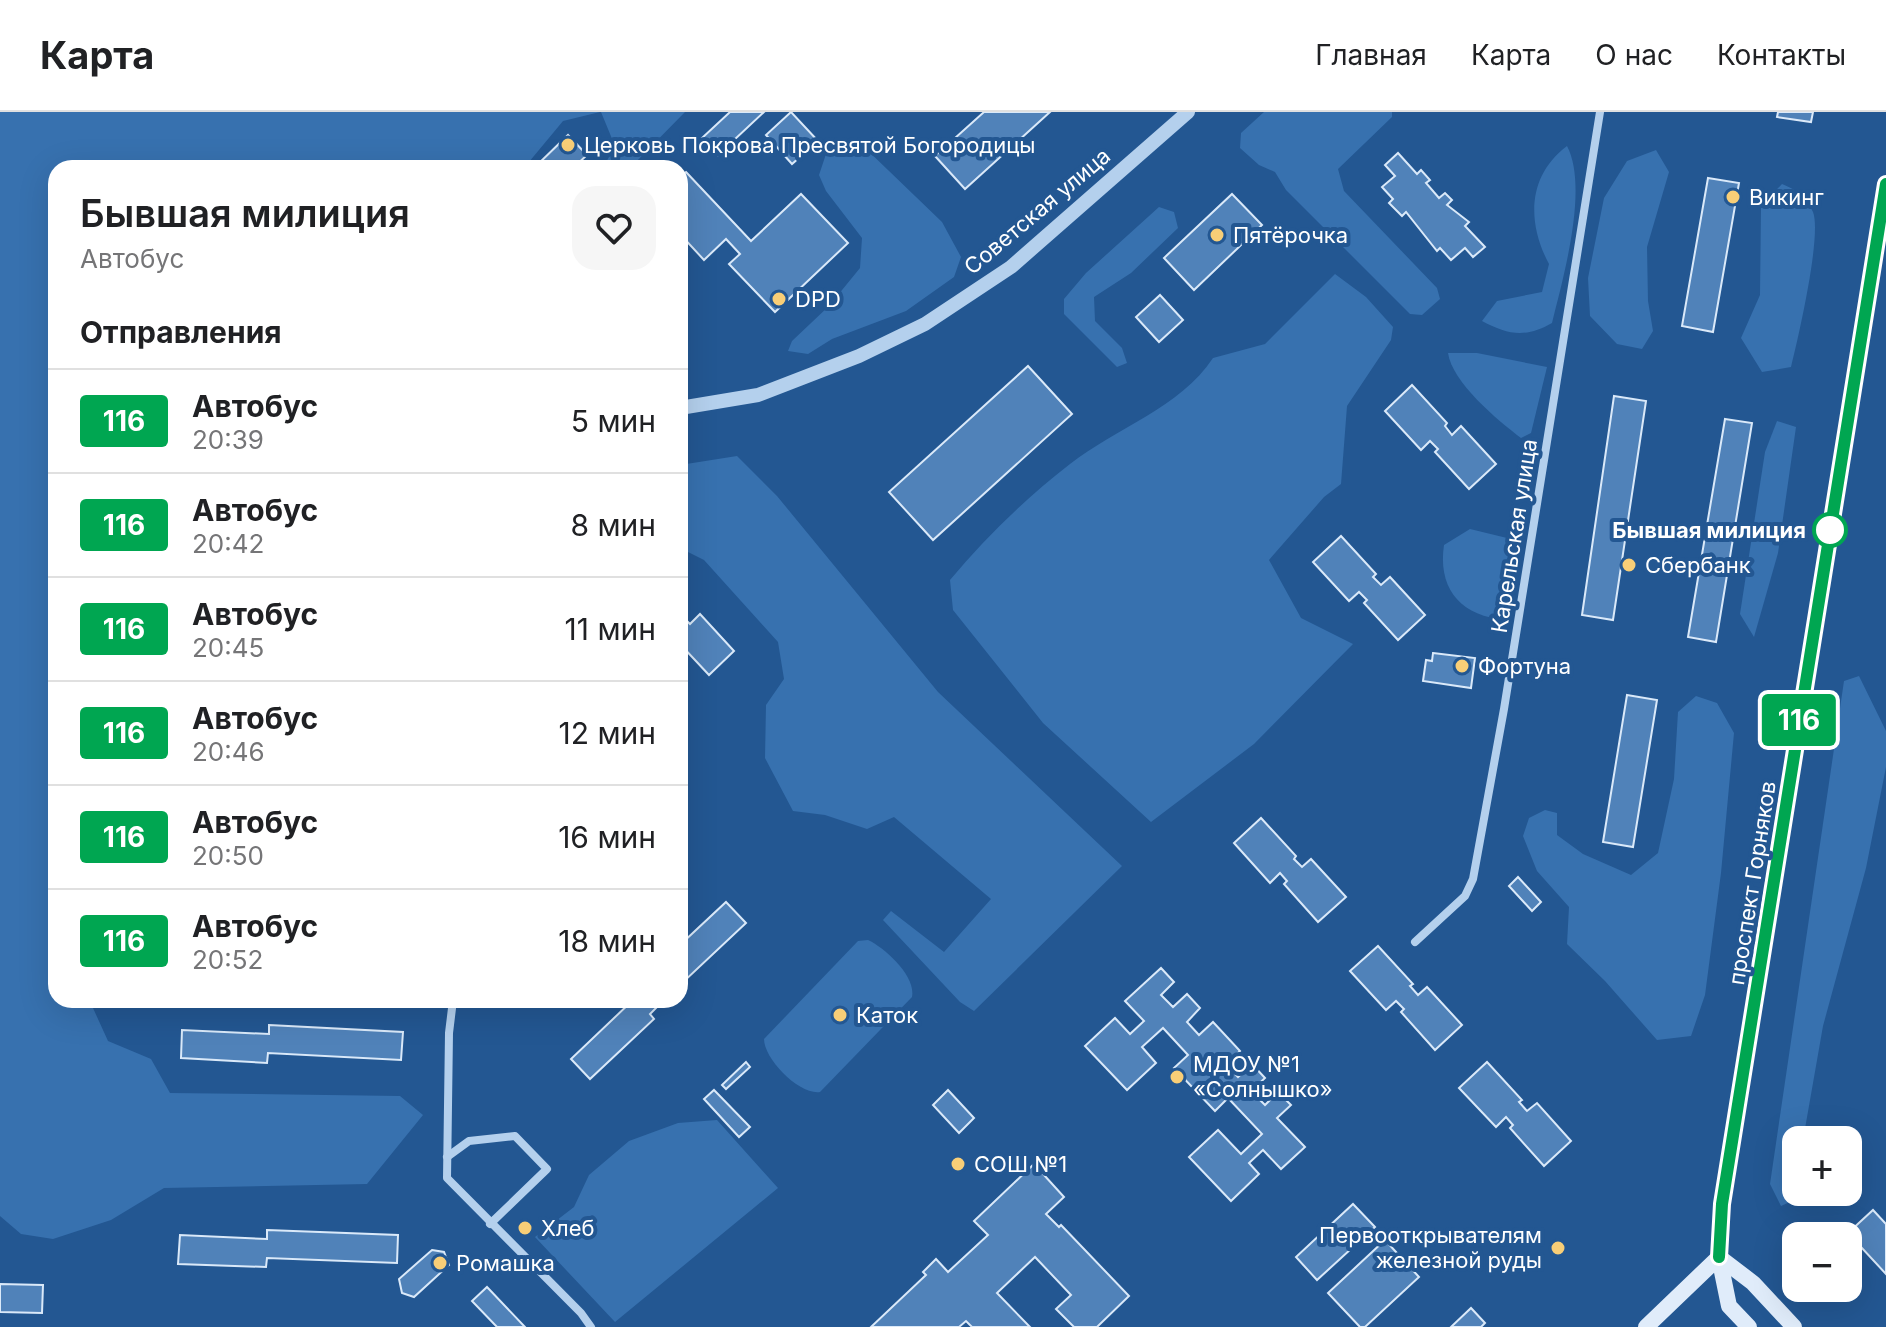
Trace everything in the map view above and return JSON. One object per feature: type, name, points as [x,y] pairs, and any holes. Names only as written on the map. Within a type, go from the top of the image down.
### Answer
[{"type":"main road","name":"проспект Горняков","points":[[1749,1327],[1729,1306],[1719,1257],[1722,1204],[1886,184]]},
{"type":"main road","points":[[1646,1327],[1719,1257],[1753,1283],[1794,1327]]},
{"type":"street","name":"Советская улица","points":[[688,407],[758,395],[859,356],[925,324],[1011,267],[1188,112]]},
{"type":"street","name":"Карельская улица","points":[[1415,942],[1465,896],[1473,879],[1504,709],[1600,112]]},
{"type":"street","points":[[453,1008],[447,1178],[581,1313],[591,1327]]},
{"type":"street","points":[[447,1157],[469,1141],[515,1136],[547,1169],[490,1224]]},
{"type":"shaded area","points":[[0,112],[600,112],[563,121],[531,160],[48,160],[48,1008],[93,1008],[108,1041],[151,1059],[170,1093],[400,1096],[423,1115],[367,1184],[164,1188],[111,1220],[53,1239],[21,1234],[0,1216]]},
{"type":"shaded area","points":[[601,112],[685,112],[638,160],[607,160],[615,146]]},
{"type":"shaded area","points":[[1264,112],[1392,112],[1392,117],[1338,169],[1344,191],[1437,288],[1440,299],[1422,315],[1410,314],[1286,190],[1275,172],[1259,165],[1240,148],[1241,133]]},
{"type":"shaded area","points":[[841,137],[862,145],[942,222],[961,257],[954,277],[906,311],[832,339],[808,354],[788,351],[792,341],[829,306],[860,268],[862,238],[826,191],[819,175],[828,148]]},
{"type":"shaded area","points":[[1567,146],[1573,164],[1575,209],[1552,323],[1525,333],[1500,329],[1482,321],[1497,301],[1542,292],[1549,264],[1537,232],[1535,201],[1544,171]]},
{"type":"shaded area","points":[[1656,150],[1669,172],[1647,247],[1648,301],[1653,331],[1642,349],[1617,344],[1590,316],[1588,278],[1604,198],[1627,161]]},
{"type":"shaded area","points":[[1782,184],[1801,195],[1810,206],[1815,224],[1814,242],[1808,288],[1791,367],[1762,372],[1741,338],[1760,295],[1761,206]]},
{"type":"shaded area","points":[[1159,207],[1174,212],[1178,228],[1131,273],[1094,297],[1095,321],[1122,348],[1127,363],[1117,367],[1064,314],[1064,299],[1086,273]]},
{"type":"shaded area","points":[[1335,274],[1366,297],[1393,327],[1391,340],[1347,406],[1341,484],[1324,497],[1269,560],[1301,618],[1353,644],[1254,744],[1151,822],[1043,723],[953,610],[950,580],[1007,519],[1070,464],[1183,391],[1213,358],[1265,344]]},
{"type":"shaded area","points":[[1448,353],[1477,353],[1547,367],[1531,433],[1521,438],[1488,411],[1458,376]]},
{"type":"shaded area","points":[[1777,421],[1796,427],[1778,553],[1754,637],[1740,614],[1765,452]]},
{"type":"shaded area","points":[[737,456],[777,496],[938,692],[1122,866],[974,1011],[960,1002],[883,920],[891,911],[944,952],[991,899],[894,817],[867,829],[825,815],[793,811],[765,758],[766,705],[784,679],[778,642],[704,560],[688,552],[688,464]]},
{"type":"shaded area","points":[[1470,529],[1507,538],[1512,555],[1498,619],[1471,611],[1461,603],[1453,595],[1444,573],[1444,545]]},
{"type":"shaded area","points":[[1859,676],[1886,731],[1886,767],[1866,868],[1823,1026],[1805,1126],[1782,1126],[1781,1206],[1770,1184],[1844,681]]},
{"type":"shaded area","points":[[1696,696],[1717,703],[1734,733],[1721,873],[1705,995],[1691,1036],[1657,1040],[1605,981],[1567,944],[1569,907],[1537,871],[1523,836],[1529,818],[1545,810],[1557,813],[1557,835],[1583,854],[1631,875],[1658,853],[1674,779],[1678,712]]},
{"type":"shaded area","name":"Каток","points":[[868,940],[883,949],[904,972],[912,989],[912,997],[820,1092],[802,1088],[776,1065],[764,1039],[858,941]]},
{"type":"shaded area","points":[[717,1120],[778,1188],[615,1322],[535,1237],[574,1207],[589,1175],[629,1141],[678,1123]]},
{"type":"building","points":[[730,112],[764,112],[718,155],[702,138]]},
{"type":"building","points":[[791,112],[818,141],[792,164],[766,135]]},
{"type":"building","points":[[984,112],[1050,112],[965,189],[935,156]]},
{"type":"building","points":[[1778,112],[1813,112],[1811,122],[1777,117]]},
{"type":"building","name":"Церковь Покрова Пресвятой Богородицы","points":[[568,135],[587,155],[582,160],[542,160]]},
{"type":"building","points":[[1398,153],[1417,174],[1421,170],[1430,180],[1426,183],[1439,198],[1445,193],[1452,200],[1447,205],[1469,222],[1465,226],[1485,247],[1473,257],[1465,248],[1451,260],[1440,248],[1437,251],[1406,212],[1402,216],[1389,203],[1393,199],[1382,187],[1395,176],[1385,165]]},
{"type":"building","points":[[688,174],[751,241],[801,194],[848,243],[775,312],[729,264],[740,254],[726,239],[704,260],[688,243]]},
{"type":"building","points":[[1708,178],[1739,183],[1713,332],[1682,326]]},
{"type":"building","points":[[1232,194],[1262,225],[1194,290],[1164,258]]},
{"type":"building","points":[[1160,295],[1183,320],[1159,342],[1136,317]]},
{"type":"building","points":[[1028,366],[1072,414],[933,540],[889,492]]},
{"type":"building","points":[[1412,385],[1447,423],[1445,426],[1452,435],[1461,426],[1496,464],[1469,489],[1435,452],[1438,449],[1430,441],[1421,450],[1385,411]]},
{"type":"building","points":[[1614,396],[1646,401],[1613,620],[1582,615]]},
{"type":"building","points":[[1725,419],[1752,423],[1716,642],[1688,637]]},
{"type":"building","points":[[1341,536],[1376,574],[1373,577],[1381,585],[1390,577],[1425,615],[1398,640],[1364,603],[1367,600],[1359,592],[1349,601],[1313,562]]},
{"type":"building","points":[[700,614],[734,651],[709,675],[688,653],[688,622],[690,624]]},
{"type":"building","points":[[1433,653],[1475,658],[1471,688],[1423,681],[1426,660],[1432,661]]},
{"type":"building","points":[[1627,695],[1657,700],[1633,847],[1603,842]]},
{"type":"building","points":[[1261,818],[1296,856],[1294,859],[1302,867],[1311,859],[1346,897],[1318,922],[1284,884],[1287,881],[1280,873],[1270,883],[1234,843]]},
{"type":"building","points":[[1518,877],[1541,902],[1532,911],[1509,886]]},
{"type":"building","points":[[726,902],[746,923],[688,977],[688,938]]},
{"type":"building","points":[[1378,946],[1413,984],[1410,986],[1418,995],[1427,987],[1462,1025],[1435,1050],[1401,1012],[1404,1009],[1396,1001],[1386,1010],[1350,971]]},
{"type":"building","points":[[1161,968],[1174,982],[1161,995],[1173,1007],[1187,994],[1200,1008],[1187,1022],[1199,1035],[1213,1022],[1240,1051],[1226,1065],[1238,1077],[1252,1064],[1265,1078],[1251,1091],[1265,1105],[1278,1092],[1291,1105],[1277,1118],[1305,1147],[1281,1169],[1263,1150],[1249,1163],[1259,1174],[1231,1201],[1189,1157],[1218,1130],[1241,1154],[1262,1134],[1228,1098],[1215,1111],[1174,1068],[1188,1055],[1163,1028],[1142,1047],[1156,1063],[1127,1090],[1085,1046],[1115,1018],[1130,1034],[1144,1021],[1125,1001]]},
{"type":"building","points":[[625,1008],[656,1008],[650,1014],[654,1019],[590,1079],[571,1059]]},
{"type":"building","points":[[269,1025],[403,1032],[401,1060],[268,1053],[267,1063],[181,1058],[182,1030],[269,1034]]},
{"type":"building","points":[[746,1062],[750,1067],[726,1089],[722,1085]]},
{"type":"building","points":[[1487,1062],[1522,1100],[1519,1102],[1527,1111],[1537,1103],[1571,1141],[1544,1166],[1510,1128],[1513,1125],[1506,1117],[1496,1127],[1459,1088]]},
{"type":"building","points":[[714,1090],[750,1127],[739,1137],[704,1099]]},
{"type":"building","points":[[948,1090],[974,1118],[959,1133],[933,1105]]},
{"type":"building","points":[[1034,1164],[1064,1197],[1046,1214],[1059,1227],[1061,1225],[1129,1296],[1097,1327],[1074,1327],[1056,1309],[1071,1295],[1035,1257],[997,1293],[1030,1327],[972,1327],[966,1321],[959,1327],[871,1327],[926,1275],[923,1272],[936,1259],[948,1272],[988,1235],[974,1221]]},
{"type":"building","points":[[1353,1204],[1375,1227],[1317,1280],[1296,1257]]},
{"type":"building","points":[[1873,1210],[1886,1224],[1886,1274],[1862,1248],[1860,1222]]},
{"type":"building","points":[[267,1230],[398,1235],[397,1263],[267,1258],[266,1267],[178,1264],[180,1235],[267,1239]]},
{"type":"building","points":[[1385,1240],[1419,1277],[1365,1327],[1360,1327],[1328,1293]]},
{"type":"building","points":[[432,1250],[444,1252],[449,1265],[414,1297],[402,1293],[399,1279]]},
{"type":"building","points":[[0,1284],[43,1285],[42,1313],[0,1312]]},
{"type":"building","points":[[487,1287],[525,1327],[497,1327],[472,1301]]},
{"type":"building","points":[[1471,1308],[1485,1323],[1481,1327],[1451,1327]]},
{"type":"bus line","name":"116","points":[[1719,1257],[1722,1204],[1886,184]]},
{"type":"place","name":"Церковь Покрова Пресвятой Богородицы","points":[[568,145]]},
{"type":"place","name":"Викинг","points":[[1733,197]]},
{"type":"place","name":"Пятёрочка","points":[[1217,235]]},
{"type":"place","name":"DPD","points":[[779,299]]},
{"type":"place","name":"Бывшая милиция","points":[[1830,530]]},
{"type":"place","name":"Сбербанк","points":[[1629,565]]},
{"type":"place","name":"Фортуна","points":[[1462,666]]},
{"type":"place","name":"Каток","points":[[840,1015]]},
{"type":"place","name":"МДОУ №1 «Солнышко»","points":[[1177,1077]]},
{"type":"place","name":"СОШ №1","points":[[958,1164]]},
{"type":"place","name":"Хлеб","points":[[525,1228]]},
{"type":"place","name":"Первооткрывателям железной руды","points":[[1558,1248]]},
{"type":"place","name":"Ромашка","points":[[440,1263]]}]
